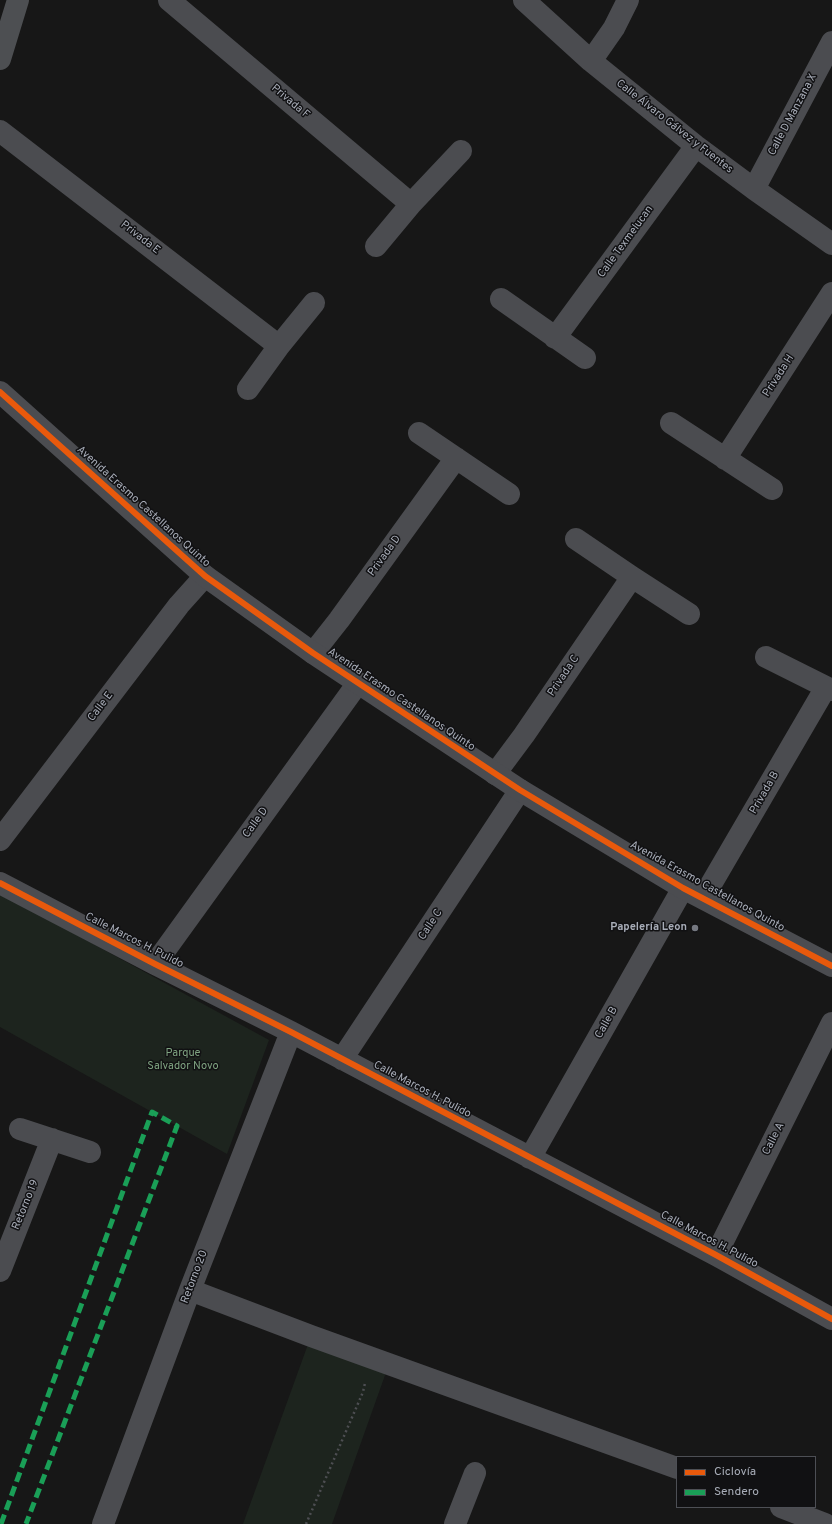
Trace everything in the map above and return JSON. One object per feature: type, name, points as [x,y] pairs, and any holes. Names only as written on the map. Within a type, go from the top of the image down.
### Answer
[{"type":"main road","points":[[0,59],[18,0]]},
{"type":"street","name":"Privada F","points":[[169,0],[412,204]]},
{"type":"street","name":"Calle Álvaro Gálvez y Fuentes","points":[[524,0],[591,61],[696,146],[832,244]]},
{"type":"street","points":[[591,61],[614,28],[628,0]]},
{"type":"street","name":"Calle D Manzana X","points":[[754,189],[832,42]]},
{"type":"street","name":"Privada E","points":[[0,131],[279,346]]},
{"type":"street","name":"Calle Texmelucan","points":[[555,338],[696,146]]},
{"type":"street","points":[[376,246],[461,151]]},
{"type":"street","name":"Privada H","points":[[725,459],[832,292]]},
{"type":"street","points":[[501,299],[585,358]]},
{"type":"street","points":[[248,389],[279,346],[314,303]]},
{"type":"street","name":"Avenida Erasmo Castellanos Quinto","points":[[0,392],[205,576],[313,653],[520,790],[684,888],[832,966]]},
{"type":"street","points":[[671,423],[772,489]]},
{"type":"street","points":[[419,433],[509,494]]},
{"type":"street","name":"Privada D","points":[[313,653],[344,614],[456,458]]},
{"type":"street","points":[[576,539],[689,614]]},
{"type":"street","name":"Calle E","points":[[0,840],[179,605],[205,576]]},
{"type":"street","name":"Privada C","points":[[495,774],[524,735],[632,577]]},
{"type":"street","name":"Privada B","points":[[703,898],[829,689],[766,657]]},
{"type":"street","name":"Calle D","points":[[155,964],[358,683]]},
{"type":"street","name":"Calle C","points":[[342,1059],[520,790]]},
{"type":"street","name":"Calle Marcos H. Pulido","points":[[0,883],[155,964],[291,1032],[716,1255],[832,1319]]},
{"type":"street","name":"Calle B","points":[[530,1158],[684,888]]},
{"type":"street","name":"Calle A","points":[[716,1255],[832,1023]]},
{"type":"street","name":"Retorno 20","points":[[103,1524],[190,1290],[291,1032]]},
{"type":"street","points":[[20,1129],[90,1152]]},
{"type":"street","name":"Retorno 19","points":[[0,1271],[52,1139]]},
{"type":"street","points":[[190,1290],[676,1468]]},
{"type":"street","points":[[455,1524],[475,1472]]},
{"type":"street","points":[[784,1508],[825,1524]]},
{"type":"path","points":[[306,1524],[363,1392],[368,1356]]},
{"type":"green space","name":"Parque Salvador Novo","points":[[0,893],[269,1040],[227,1154],[0,1027]]},
{"type":"green space","points":[[311,1336],[389,1364],[332,1524],[243,1524]]},
{"type":"marked path","points":[[1,1524],[152,1112],[177,1126],[26,1524]]},
{"type":"cycle path","points":[[0,392],[205,576],[313,653],[520,790],[683,888],[832,966]]},
{"type":"cycle path","points":[[0,883],[155,964],[291,1032],[716,1255],[832,1319]]},
{"type":"place","name":"Papelería Leon","points":[[695,928]]}]
